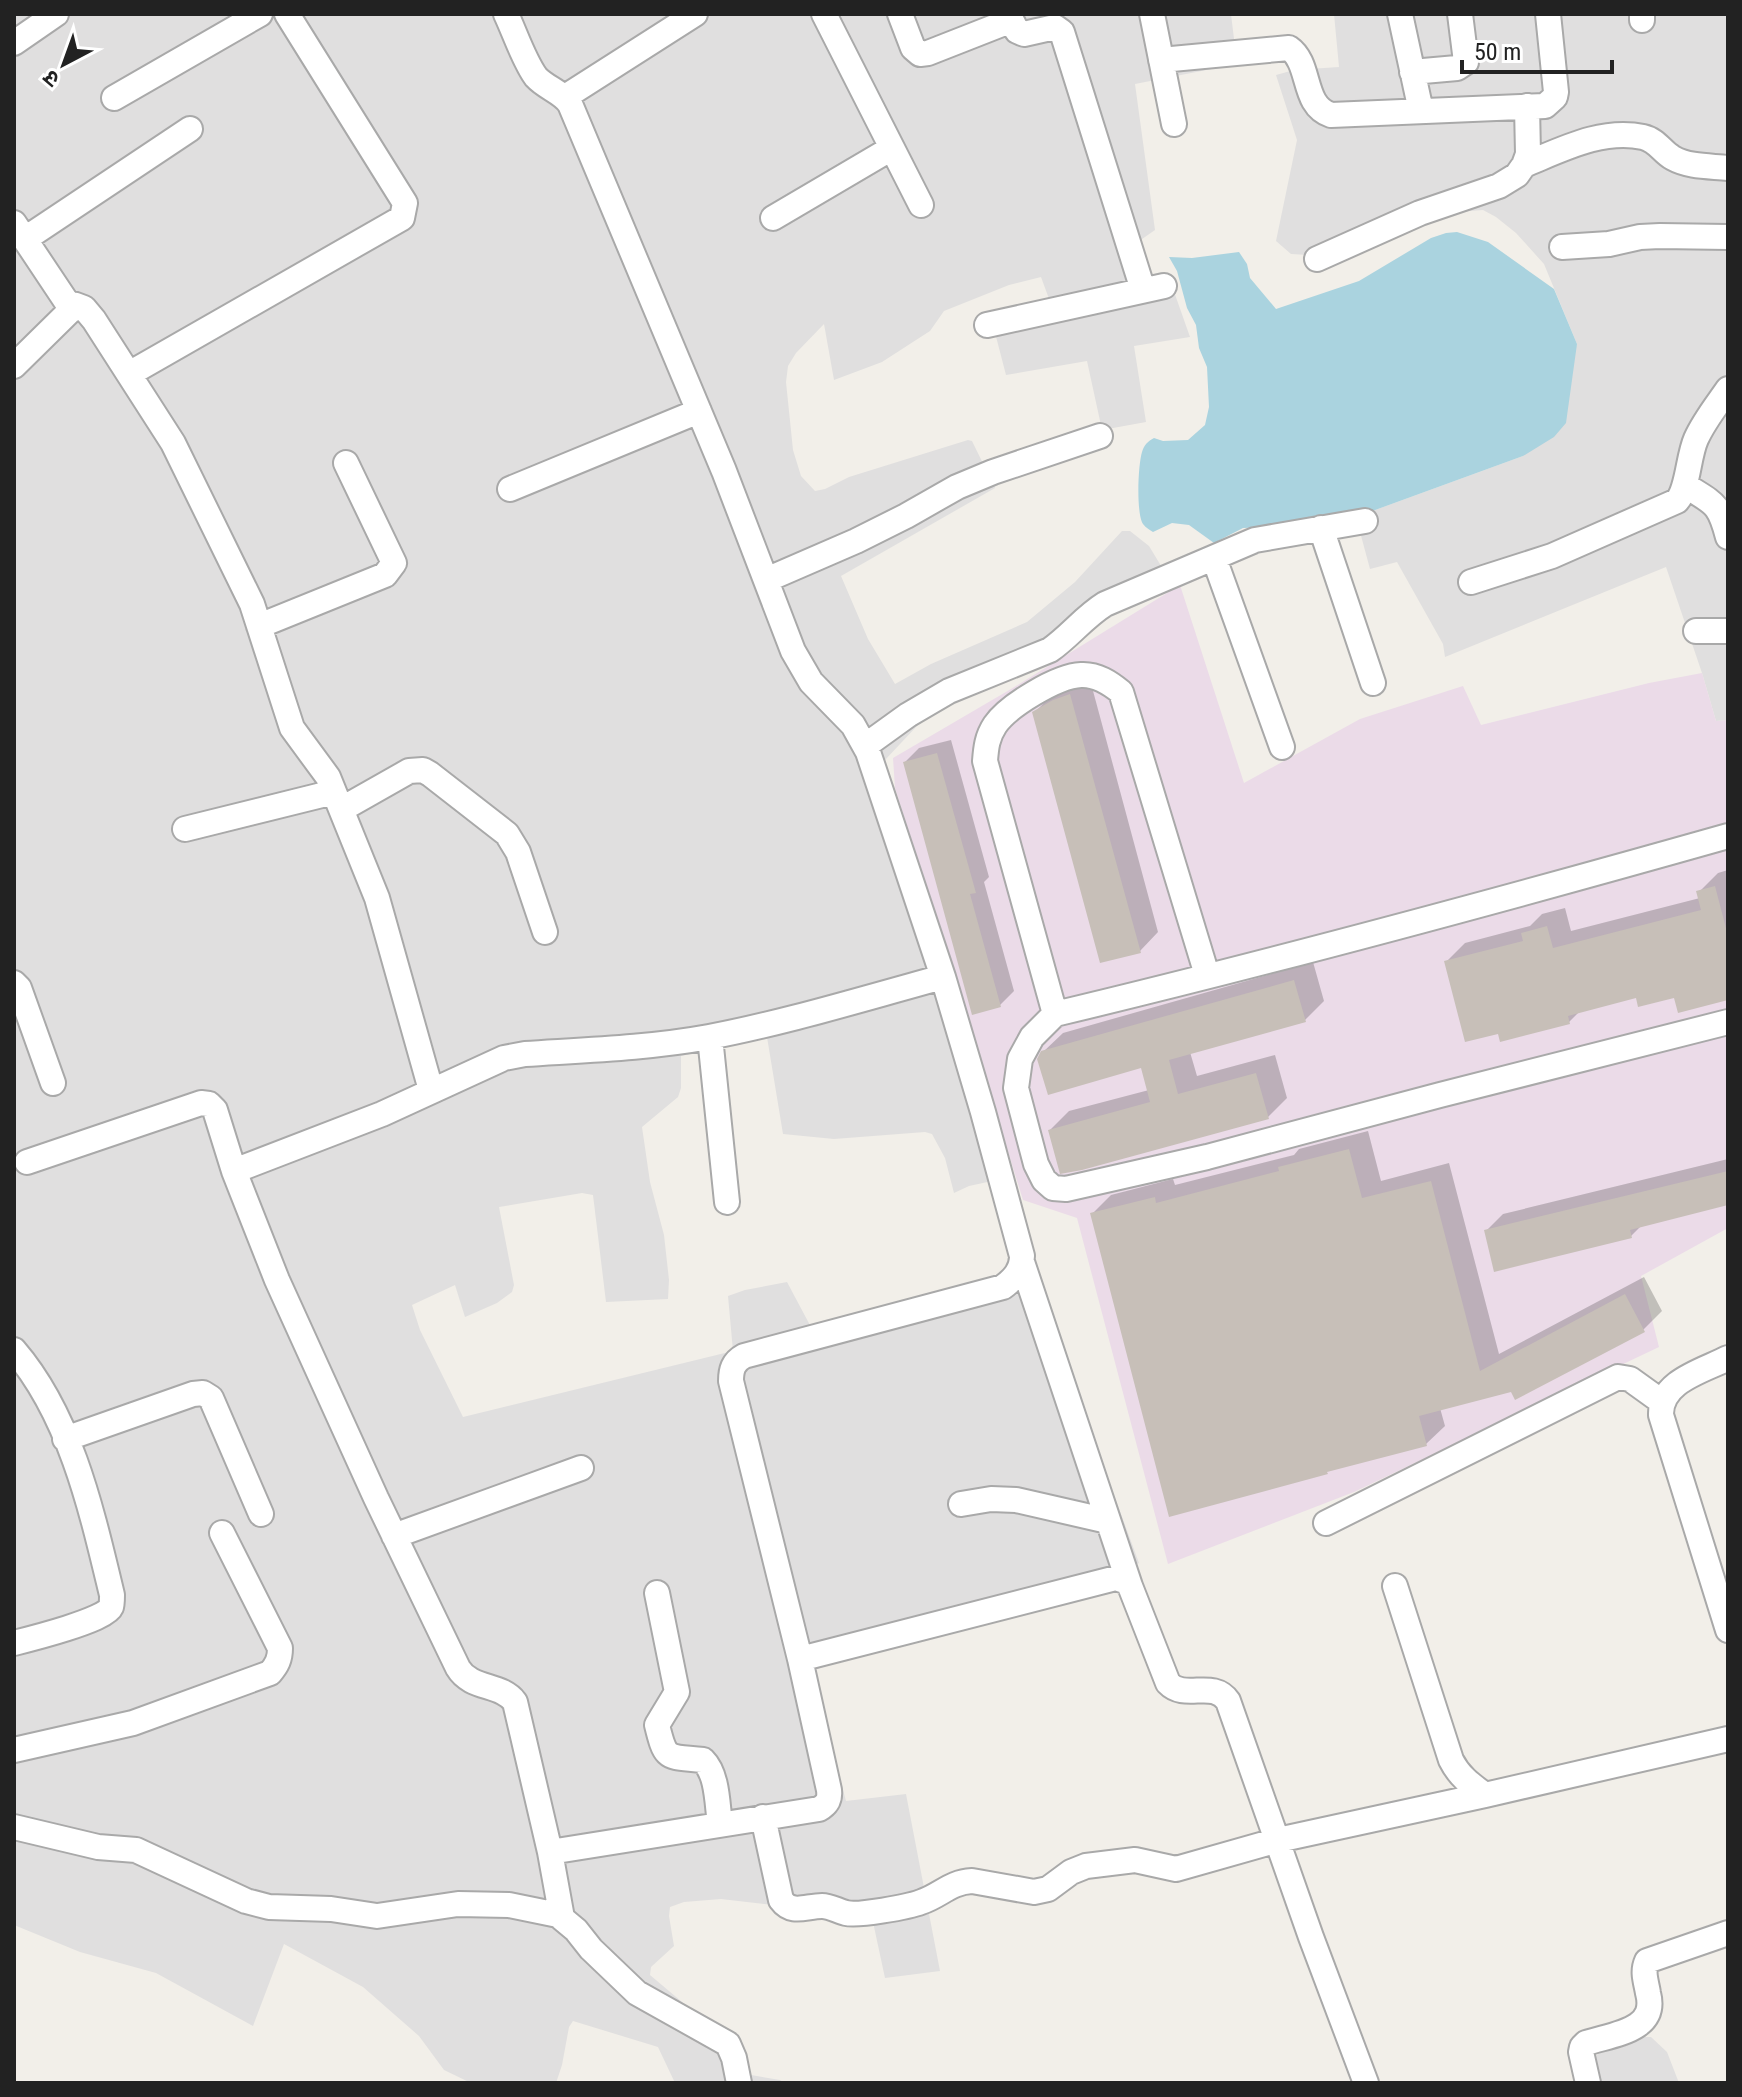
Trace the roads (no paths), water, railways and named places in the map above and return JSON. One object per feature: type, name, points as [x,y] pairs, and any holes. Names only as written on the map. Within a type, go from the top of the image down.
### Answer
[{"type":"street","points":[[14,43],[56,14]]},
{"type":"street","points":[[114,98],[260,14]]},
{"type":"street","points":[[129,374],[402,218],[405,203],[287,14]]},
{"type":"street","points":[[506,14],[533,72],[570,104],[699,411],[793,651],[811,682],[853,725],[865,746],[943,977],[983,1112],[1022,1262],[1130,1586],[1172,1688],[1179,1691],[1216,1690],[1228,1701],[1366,2083]]},
{"type":"street","points":[[565,97],[695,14]]},
{"type":"street","points":[[824,14],[921,205]]},
{"type":"street","points":[[900,14],[913,48],[920,54],[1007,22],[1013,23],[1020,33],[1027,23],[1055,27],[1062,21]]},
{"type":"street","points":[[1152,14],[1174,124]]},
{"type":"street","points":[[1400,14],[1421,111]]},
{"type":"street","points":[[1412,72],[1457,68],[1466,62],[1460,14]]},
{"type":"street","points":[[1161,60],[1285,47],[1294,50],[1298,56],[1314,103],[1331,115],[1545,106],[1555,97],[1548,14]]},
{"type":"street","points":[[987,325],[1153,288],[1062,32],[1062,21]]},
{"type":"street","points":[[1317,259],[1420,213],[1499,186],[1517,175],[1528,154],[1527,106]]},
{"type":"street","points":[[72,310],[20,231],[190,129]]},
{"type":"street","points":[[1524,165],[1578,143],[1621,135],[1655,141],[1668,155],[1684,163],[1728,168]]},
{"type":"street","points":[[773,218],[892,148]]},
{"type":"street","points":[[1562,247],[1609,244],[1640,237],[1728,237]]},
{"type":"street","points":[[14,366],[76,305],[84,308],[173,443],[252,604],[292,728],[328,777],[377,898],[431,1090]]},
{"type":"street","points":[[1471,582],[1552,556],[1677,501],[1682,496],[1689,457],[1696,439],[1728,389]]},
{"type":"street","points":[[510,489],[699,411]]},
{"type":"street","points":[[766,580],[856,541],[957,487],[1100,436]]},
{"type":"street","points":[[259,626],[385,575],[394,563],[346,463]]},
{"type":"street","points":[[1685,485],[1722,513],[1728,537]]},
{"type":"street","points":[[865,746],[949,691],[1050,650],[1105,604],[1255,540],[1365,521]]},
{"type":"street","points":[[1321,528],[1373,683]]},
{"type":"street","points":[[1214,558],[1282,747]]},
{"type":"street","points":[[1696,631],[1728,631]]},
{"type":"street","points":[[1055,1014],[985,761],[987,740],[996,723],[1018,704],[1048,686],[1082,675],[1105,680],[1121,692],[1207,975]]},
{"type":"street","points":[[185,829],[338,801],[409,771],[423,770],[507,834],[518,852],[545,932]]},
{"type":"street","points":[[1728,836],[1581,878],[1055,1014],[1032,1037],[1020,1059],[1016,1088],[1036,1164],[1044,1180],[1053,1188],[1066,1189],[1207,1157],[1728,1022]]},
{"type":"street","points":[[234,1171],[382,1114],[504,1058],[665,1044],[710,1037],[943,977]]},
{"type":"street","points":[[14,983],[19,988],[53,1083]]},
{"type":"street","points":[[710,1037],[727,1202]]},
{"type":"street","points":[[27,1162],[201,1103],[209,1104],[215,1110],[234,1171],[277,1280],[461,1674],[471,1681],[506,1693],[515,1702],[562,1918]]},
{"type":"street","points":[[550,1852],[825,1806],[830,1797],[731,1371],[744,1356],[1003,1287],[1017,1275],[1022,1262]]},
{"type":"street","points":[[14,1350],[28,1366],[49,1402],[86,1490],[112,1595],[112,1607],[97,1617],[14,1643]]},
{"type":"street","points":[[1728,1358],[1669,1390],[1662,1402],[1661,1415],[1728,1630]]},
{"type":"street","points":[[1326,1523],[1618,1377],[1630,1379],[1662,1402]]},
{"type":"street","points":[[65,1439],[203,1393],[211,1398],[261,1514]]},
{"type":"street","points":[[394,1536],[581,1468]]},
{"type":"street","points":[[961,1504],[991,1499],[1016,1500],[1108,1521]]},
{"type":"street","points":[[14,1750],[133,1723],[270,1673],[276,1667],[280,1648],[222,1533]]},
{"type":"street","points":[[800,1659],[1116,1578],[1130,1586]]},
{"type":"street","points":[[1395,1586],[1451,1760],[1465,1781],[1485,1795]]},
{"type":"street","points":[[657,1593],[677,1692],[657,1725],[663,1748],[669,1755],[706,1763],[712,1772],[720,1824]]},
{"type":"street","points":[[763,1817],[781,1900],[785,1905],[797,1909],[823,1906],[854,1914],[922,1902],[963,1881],[1034,1892],[1048,1889],[1071,1872],[1086,1866],[1135,1860],[1176,1869],[1278,1840],[1728,1739]]},
{"type":"street","points":[[15,1823],[98,1847],[136,1850],[246,1901],[269,1907],[331,1909],[377,1916],[458,1904],[509,1905],[558,1915],[637,1993],[728,2044],[739,2083]]},
{"type":"street","points":[[1588,2083],[1582,2047],[1634,2027],[1646,2018],[1651,2002],[1644,1975],[1647,1961],[1728,1933]]},
{"type":"water","points":[[1457,232],[1488,242],[1554,289],[1577,344],[1566,423],[1554,437],[1523,456],[1356,517],[1302,526],[1243,528],[1214,543],[1189,525],[1172,523],[1153,532],[1144,525],[1139,510],[1138,489],[1144,447],[1154,438],[1163,441],[1188,440],[1205,425],[1209,407],[1207,367],[1199,348],[1196,325],[1169,257],[1192,258],[1239,252],[1247,264],[1250,278],[1276,309],[1359,281],[1431,238]]}]
